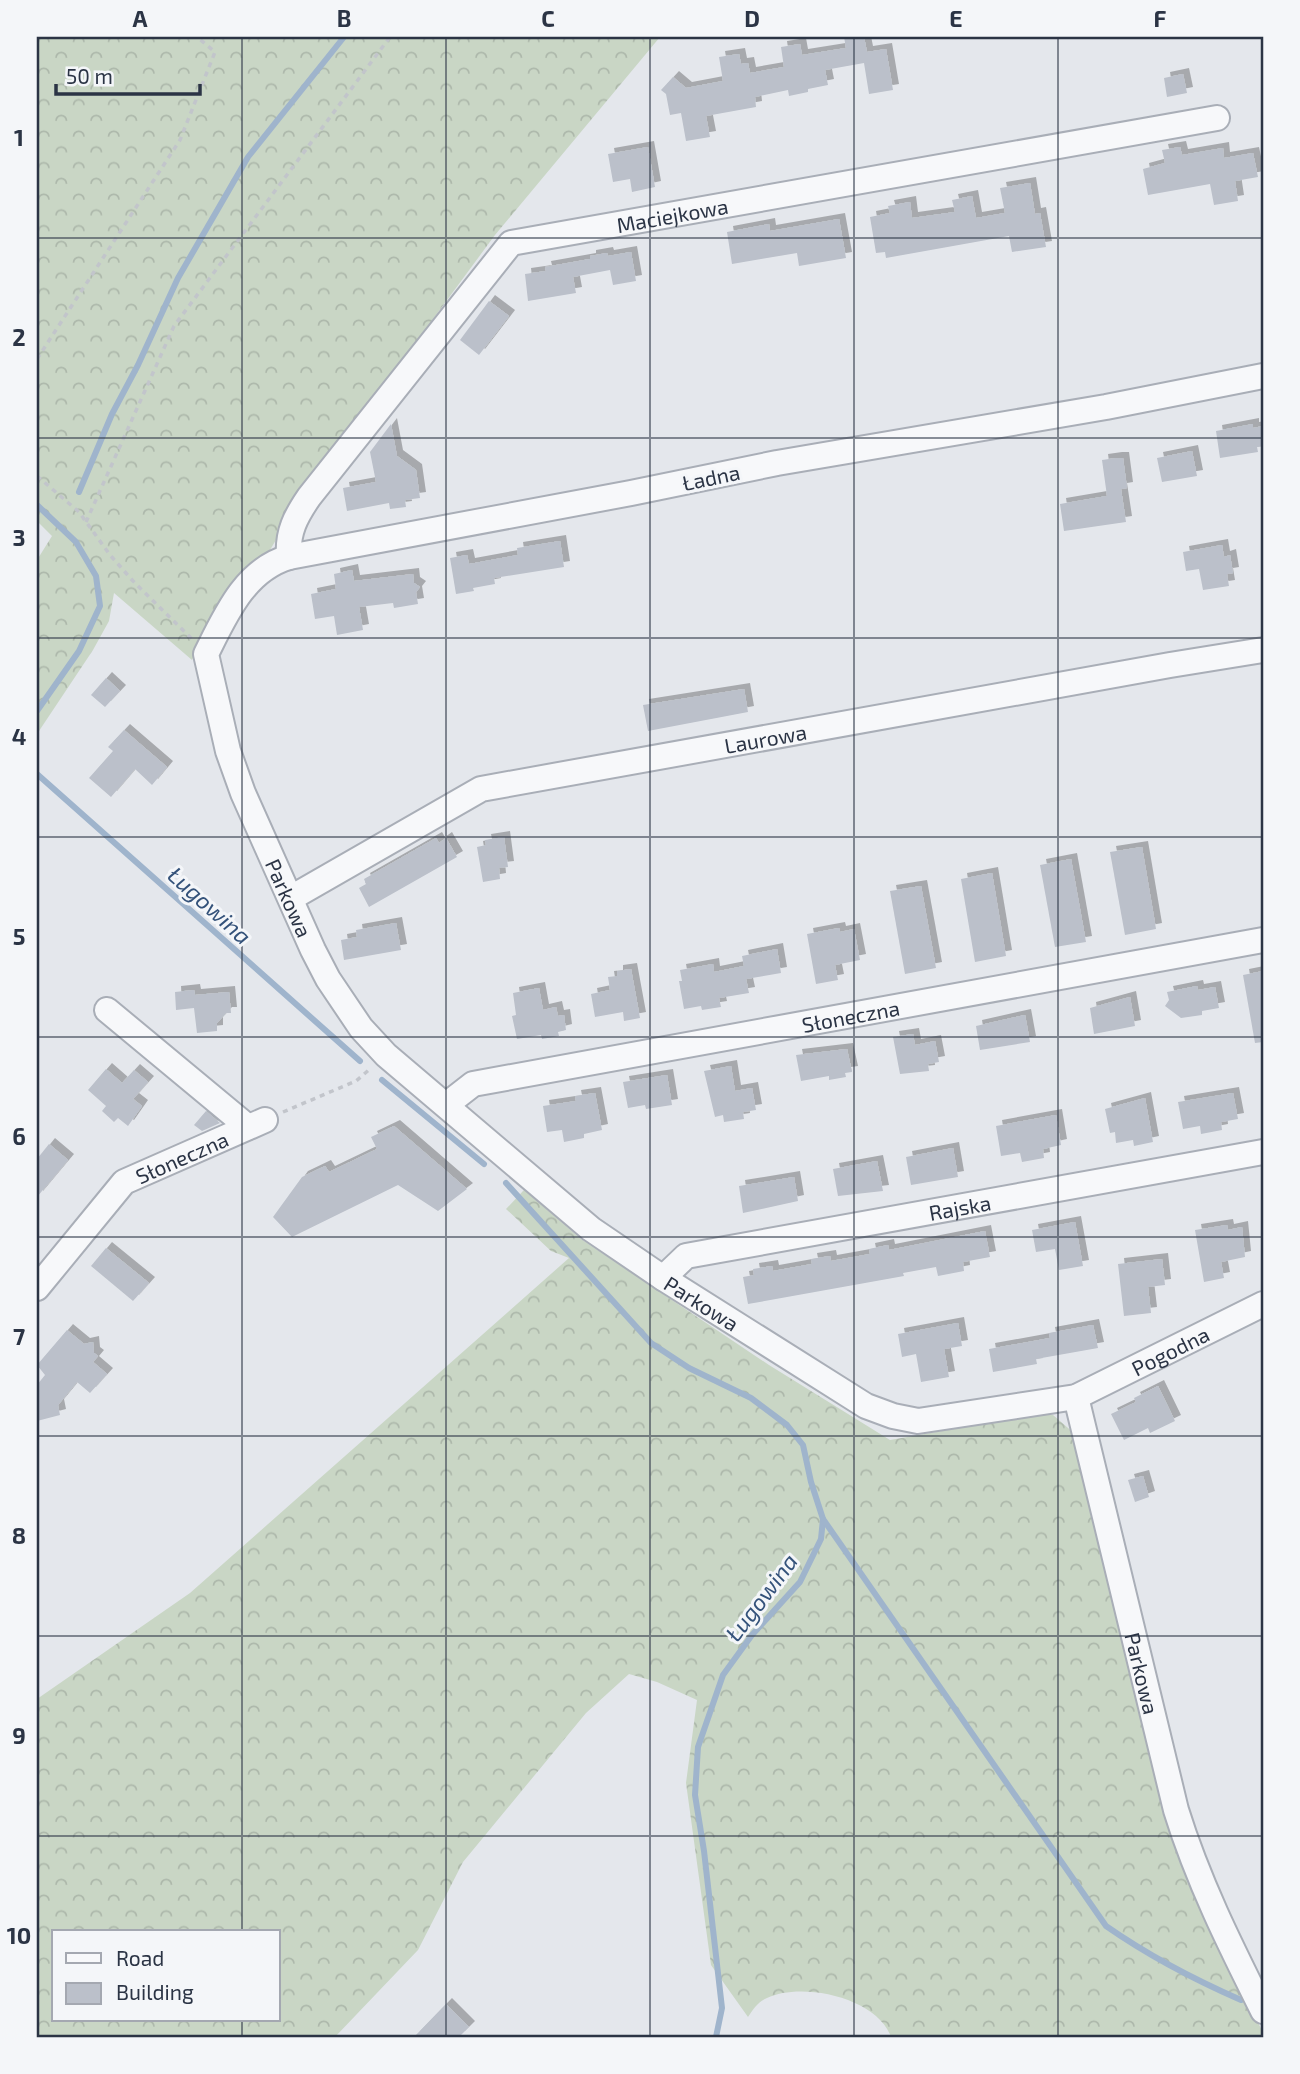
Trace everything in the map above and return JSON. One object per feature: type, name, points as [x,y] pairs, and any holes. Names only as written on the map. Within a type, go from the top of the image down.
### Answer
[{"type":"street","name":"Maciejkowa","points":[[289,557],[290,529],[309,496],[511,243],[1217,118]]},
{"type":"street","name":"Ładna","points":[[206,654],[247,583],[274,561],[289,557],[778,463],[1092,410],[1263,376]]},
{"type":"street","name":"Laurowa","points":[[291,898],[481,789],[1143,669],[1263,650]]},
{"type":"street","name":"Parkowa","points":[[206,654],[232,762],[243,793],[313,950],[328,979],[361,1028],[386,1055],[591,1229],[663,1278],[866,1406],[893,1416],[918,1421],[1076,1397],[1176,1810],[1191,1858],[1263,2011]]},
{"type":"street","name":"Słoneczna","points":[[446,1105],[473,1084],[1263,940]]},
{"type":"street","name":"Słoneczna","points":[[37,1288],[124,1182],[257,1123],[107,1010]]},
{"type":"street","name":"Rajska","points":[[663,1278],[686,1256],[1263,1152]]},
{"type":"street","name":"Pogodna","points":[[1076,1397],[1263,1304]]},
{"type":"path","points":[[37,359],[180,140],[215,51],[197,37]]},
{"type":"path","points":[[86,522],[174,326],[390,37]]},
{"type":"path","points":[[37,477],[79,512],[133,581],[206,654]]},
{"type":"path","points":[[257,1123],[356,1081],[386,1055]]},
{"type":"green space","points":[[37,37],[660,37],[495,235],[301,498],[267,555],[204,635],[192,660],[114,593],[109,621],[37,734],[37,560],[52,536],[37,521]]},
{"type":"green space","points":[[524,1190],[581,1239],[769,1365],[890,1440],[1034,1415],[1053,1415],[1075,1434],[1181,1859],[1263,2037],[891,2037],[883,2023],[855,2003],[837,1996],[799,1991],[782,1993],[761,2001],[748,2017],[711,1965],[686,1783],[697,1700],[657,1682],[629,1674],[586,1713],[463,1862],[418,1950],[335,2037],[37,2037],[37,1699],[190,1593],[569,1258],[551,1251],[506,1209]]},
{"type":"building","points":[[844,37],[864,37],[867,52],[886,49],[893,90],[869,94],[864,63],[825,70],[828,85],[808,89],[808,92],[789,96],[788,90],[755,97],[756,107],[706,116],[710,137],[686,141],[681,113],[670,115],[666,94],[661,90],[673,77],[686,88],[723,81],[719,57],[739,54],[741,64],[748,63],[750,73],[784,67],[781,47],[800,44],[802,55],[846,48]]},
{"type":"building","points":[[1183,74],[1187,93],[1167,97],[1164,78]]},
{"type":"building","points":[[648,147],[655,187],[632,192],[630,179],[613,182],[608,154]]},
{"type":"building","points":[[1180,147],[1182,155],[1223,148],[1224,158],[1253,153],[1258,177],[1235,181],[1238,201],[1214,205],[1210,184],[1148,195],[1143,169],[1165,163],[1162,150]]},
{"type":"building","points":[[1030,183],[1035,214],[1040,213],[1046,247],[1012,252],[1009,236],[886,258],[885,252],[876,253],[870,217],[890,213],[888,206],[910,202],[912,218],[955,212],[952,200],[972,196],[976,218],[1005,213],[1000,188]]},
{"type":"building","points":[[839,219],[846,258],[799,266],[797,253],[732,264],[727,232],[769,224],[770,231]]},
{"type":"building","points":[[631,252],[636,281],[613,285],[610,270],[573,277],[576,293],[528,301],[525,274],[546,271],[545,267],[590,259],[590,256]]},
{"type":"building","points":[[489,301],[509,316],[479,355],[460,340]]},
{"type":"building","points":[[391,424],[397,456],[416,470],[420,498],[405,500],[406,507],[390,509],[389,503],[347,511],[343,488],[376,482],[370,452]]},
{"type":"building","points":[[1253,424],[1253,428],[1263,426],[1263,446],[1257,447],[1258,452],[1220,458],[1216,431]]},
{"type":"building","points":[[1192,451],[1197,476],[1162,482],[1157,458]]},
{"type":"building","points":[[1123,458],[1127,488],[1121,489],[1126,522],[1064,531],[1060,504],[1107,496],[1102,460]]},
{"type":"building","points":[[560,541],[564,567],[494,578],[495,584],[456,594],[450,558],[467,555],[469,564],[518,555],[517,548]]},
{"type":"building","points":[[1222,545],[1224,557],[1230,555],[1233,573],[1227,574],[1229,586],[1203,590],[1199,569],[1186,571],[1183,552]]},
{"type":"building","points":[[352,570],[354,581],[413,574],[414,583],[420,587],[416,592],[418,604],[394,608],[393,603],[359,607],[363,630],[337,635],[334,616],[315,619],[311,594],[336,589],[334,574]]},
{"type":"building","points":[[106,678],[120,691],[105,707],[91,695]]},
{"type":"building","points":[[744,689],[748,712],[648,731],[643,705]]},
{"type":"building","points":[[124,730],[167,767],[152,785],[135,769],[111,797],[89,778],[113,751],[108,747]]},
{"type":"building","points":[[504,837],[508,867],[499,868],[500,879],[483,882],[477,847],[486,845],[485,840]]},
{"type":"building","points":[[436,838],[439,843],[446,838],[457,857],[369,907],[359,888],[366,884],[364,879]]},
{"type":"building","points":[[1142,847],[1156,929],[1125,935],[1110,852]]},
{"type":"building","points":[[1071,859],[1086,942],[1055,947],[1040,865]]},
{"type":"building","points":[[992,873],[1006,956],[975,962],[961,879]]},
{"type":"building","points":[[921,886],[936,968],[905,974],[890,891]]},
{"type":"building","points":[[396,923],[401,950],[344,960],[341,940],[357,937],[356,930]]},
{"type":"building","points":[[839,928],[840,932],[854,929],[860,960],[835,965],[838,980],[816,984],[807,934]]},
{"type":"building","points":[[777,949],[781,973],[746,979],[749,993],[719,998],[721,1007],[684,1009],[679,981],[682,981],[680,970],[713,964],[714,972],[744,966],[742,956]]},
{"type":"building","points":[[631,969],[640,1018],[624,1021],[623,1012],[595,1017],[591,994],[610,990],[608,977],[617,976],[617,971]]},
{"type":"building","points":[[1263,971],[1263,1042],[1255,1043],[1243,975]]},
{"type":"building","points":[[1197,986],[1198,990],[1215,987],[1219,1008],[1202,1011],[1202,1015],[1181,1018],[1165,1006],[1169,1000],[1167,992]]},
{"type":"building","points":[[539,988],[543,1010],[556,1007],[558,1016],[564,1015],[566,1030],[558,1032],[559,1036],[542,1039],[541,1035],[517,1039],[512,1016],[516,1015],[513,993]]},
{"type":"building","points":[[194,990],[195,995],[229,992],[231,1013],[226,1013],[217,1023],[217,1031],[197,1033],[194,1008],[176,1010],[175,992]]},
{"type":"building","points":[[1130,997],[1135,1026],[1094,1034],[1090,1008]]},
{"type":"building","points":[[1025,1015],[1030,1042],[980,1050],[976,1026]]},
{"type":"building","points":[[913,1034],[915,1045],[935,1041],[939,1062],[928,1064],[929,1071],[900,1074],[893,1037]]},
{"type":"building","points":[[847,1049],[852,1072],[845,1073],[846,1077],[829,1080],[829,1076],[801,1081],[796,1055]]},
{"type":"building","points":[[731,1066],[735,1091],[752,1088],[756,1110],[743,1112],[744,1119],[724,1122],[723,1115],[715,1117],[704,1071]]},
{"type":"building","points":[[106,1069],[122,1083],[134,1070],[148,1082],[133,1099],[142,1106],[128,1126],[118,1118],[114,1122],[102,1111],[106,1106],[88,1090]]},
{"type":"building","points":[[667,1075],[672,1105],[646,1109],[645,1105],[628,1108],[623,1082]]},
{"type":"building","points":[[595,1093],[602,1130],[584,1134],[584,1138],[564,1142],[562,1130],[547,1132],[543,1106],[576,1101],[575,1096]]},
{"type":"building","points":[[1233,1093],[1238,1119],[1221,1122],[1222,1130],[1201,1134],[1200,1126],[1183,1129],[1178,1102]]},
{"type":"building","points":[[1145,1098],[1153,1142],[1134,1146],[1133,1140],[1116,1143],[1115,1132],[1110,1133],[1105,1109]]},
{"type":"building","points":[[206,1111],[220,1123],[202,1131],[194,1125]]},
{"type":"building","points":[[1056,1115],[1061,1145],[1043,1149],[1044,1158],[1022,1162],[1020,1153],[1001,1156],[996,1126]]},
{"type":"building","points":[[394,1126],[467,1189],[438,1211],[398,1185],[292,1237],[273,1217],[302,1177],[325,1166],[329,1172],[377,1149],[371,1137]]},
{"type":"building","points":[[49,1144],[68,1160],[37,1197],[37,1159]]},
{"type":"building","points":[[953,1148],[958,1177],[911,1185],[906,1157]]},
{"type":"building","points":[[877,1161],[883,1191],[838,1196],[833,1169]]},
{"type":"building","points":[[794,1177],[798,1201],[743,1213],[739,1186]]},
{"type":"building","points":[[1075,1222],[1083,1266],[1059,1270],[1055,1249],[1036,1252],[1032,1230]]},
{"type":"building","points":[[1227,1225],[1228,1230],[1242,1227],[1245,1257],[1221,1262],[1224,1278],[1204,1282],[1195,1230]]},
{"type":"building","points":[[985,1231],[990,1257],[963,1262],[964,1271],[938,1276],[936,1267],[903,1273],[904,1276],[748,1304],[743,1277],[754,1275],[753,1269],[772,1266],[773,1271],[812,1264],[811,1259],[830,1256],[831,1261],[870,1254],[869,1249],[888,1245],[889,1250]]},
{"type":"building","points":[[106,1248],[149,1283],[133,1301],[91,1266]]},
{"type":"building","points":[[1162,1259],[1165,1285],[1148,1287],[1151,1313],[1124,1316],[1118,1264]]},
{"type":"building","points":[[958,1323],[962,1346],[944,1349],[949,1377],[921,1382],[916,1354],[902,1357],[898,1334]]},
{"type":"building","points":[[1093,1325],[1098,1348],[1036,1359],[1037,1364],[993,1372],[989,1349],[1050,1338],[1049,1333]]},
{"type":"building","points":[[67,1330],[84,1344],[93,1342],[94,1353],[98,1356],[93,1362],[107,1374],[90,1393],[77,1382],[58,1405],[60,1415],[37,1421],[37,1385],[45,1375],[37,1365]]},
{"type":"building","points":[[1158,1386],[1175,1421],[1150,1433],[1148,1428],[1124,1440],[1111,1414],[1136,1402],[1134,1398]]},
{"type":"building","points":[[1143,1476],[1149,1497],[1135,1502],[1128,1480]]},
{"type":"building","points":[[446,2004],[469,2027],[459,2037],[414,2037]]},
{"type":"waterway","points":[[79,492],[112,414],[178,278],[248,157],[344,37]]},
{"type":"waterway","name":"Ługowina","points":[[37,505],[76,542],[96,576],[100,606],[79,651],[37,711]]},
{"type":"waterway","name":"Ługowina","points":[[37,774],[360,1061]]},
{"type":"waterway","name":"Ługowina","points":[[382,1080],[484,1164]]},
{"type":"waterway","name":"Ługowina","points":[[506,1183],[651,1343],[689,1368],[751,1398],[787,1425],[803,1445],[823,1519],[821,1539],[800,1582],[752,1635],[723,1675],[698,1747],[695,1795],[722,2008],[716,2037]]},
{"type":"waterway","points":[[823,1519],[1106,1926],[1172,1966],[1241,2000]]}]
